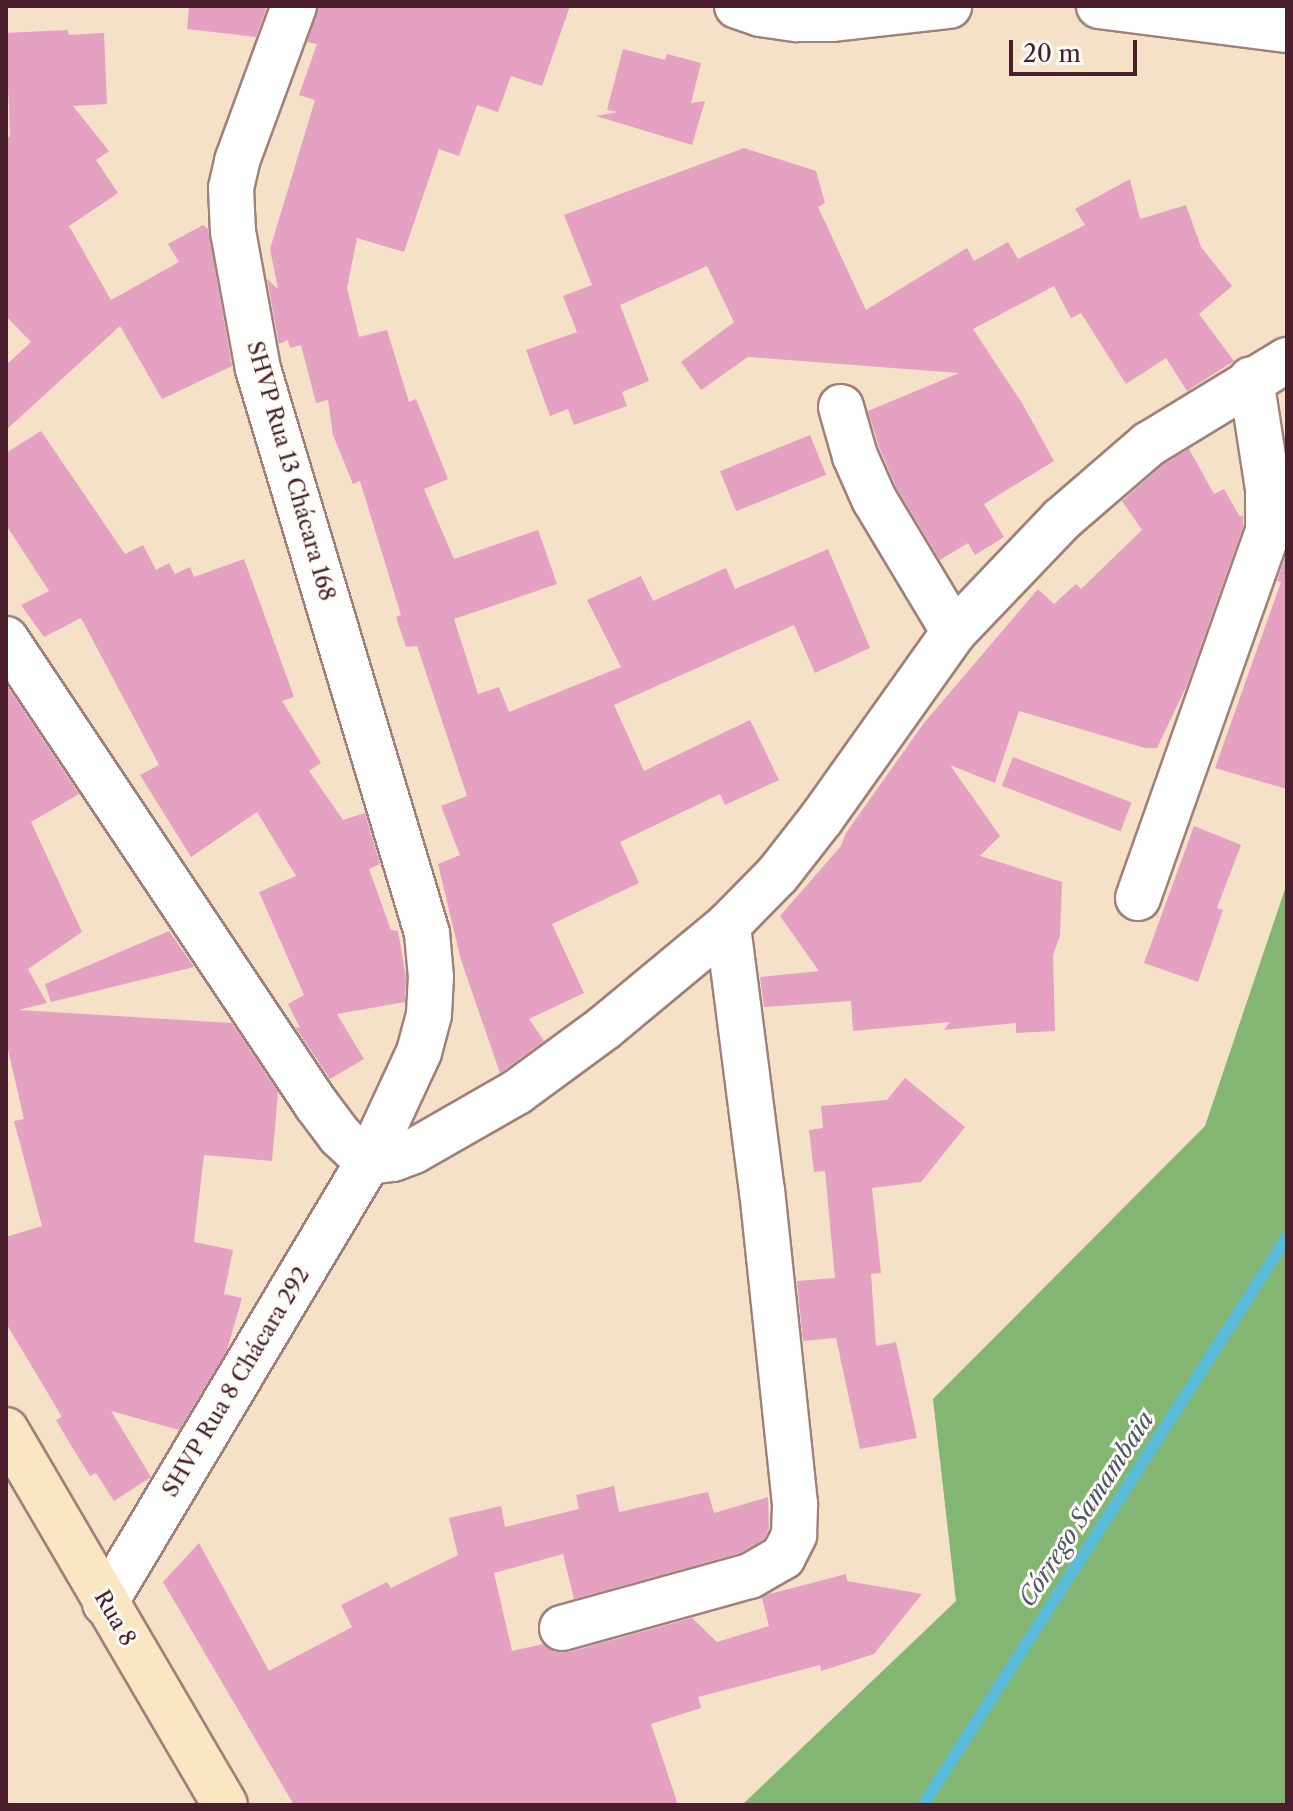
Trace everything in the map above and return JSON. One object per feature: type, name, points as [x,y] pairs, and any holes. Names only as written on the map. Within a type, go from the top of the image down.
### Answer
[{"type":"street","name":"SHVP Rua 13 Chácara 168","points":[[294,6],[259,93],[231,188],[236,252],[258,369],[427,933],[431,977],[429,1014],[419,1052],[368,1162]]},
{"type":"street","points":[[721,6],[738,6],[760,14],[797,19],[833,19],[949,6]]},
{"type":"street","points":[[1099,6],[1287,30]]},
{"type":"street","points":[[6,639],[316,1104],[340,1136],[368,1162],[393,1159],[414,1151],[517,1092],[604,1028],[728,925],[778,874],[821,819],[954,632],[1096,486],[1149,444],[1269,369]]},
{"type":"street","points":[[1138,898],[1268,531],[1269,369]]},
{"type":"street","points":[[841,407],[855,456],[874,499],[954,632]]},
{"type":"street","points":[[562,1628],[750,1576],[783,1557],[794,1535],[795,1504],[762,1192],[728,925]]},
{"type":"street","name":"SHVP Rua 8 Chácara 292","points":[[105,1603],[368,1162]]},
{"type":"street","name":"Rua 8","points":[[6,1430],[225,1805]]},
{"type":"green space","points":[[1287,883],[1287,1805],[742,1805],[956,1601],[933,1399],[1205,1126]]},
{"type":"building","points":[[189,6],[267,6],[256,37],[187,29]]},
{"type":"building","points":[[318,6],[570,6],[542,86],[511,76],[498,112],[477,105],[459,156],[439,149],[404,252],[357,238],[347,288],[359,337],[387,330],[409,402],[416,399],[448,479],[424,489],[454,559],[538,530],[557,584],[454,619],[478,694],[499,687],[509,712],[621,667],[587,600],[641,576],[653,601],[726,568],[735,589],[828,549],[870,648],[815,673],[794,625],[614,705],[644,771],[750,720],[779,780],[725,805],[720,794],[620,842],[639,883],[552,924],[584,993],[529,1019],[544,1041],[500,1073],[461,960],[438,864],[460,855],[441,806],[467,796],[417,646],[406,647],[396,617],[401,615],[360,481],[353,484],[333,435],[328,400],[316,403],[301,345],[290,348],[288,340],[279,344],[267,279],[278,289],[270,249],[315,100],[299,95],[317,44],[307,42]]},
{"type":"building","points":[[68,30],[69,35],[104,33],[107,104],[73,106],[109,151],[96,160],[118,193],[69,226],[111,300],[179,262],[168,244],[203,225],[208,229],[232,366],[162,399],[120,326],[6,430],[6,365],[31,342],[6,316],[6,140],[10,136],[6,33]]},
{"type":"building","points":[[623,49],[665,60],[667,54],[701,63],[691,103],[705,101],[692,145],[596,116],[618,112],[607,110]]},
{"type":"building","points":[[744,148],[816,171],[825,203],[818,207],[866,310],[967,248],[974,261],[1008,242],[1018,259],[1085,225],[1075,209],[1130,179],[1140,219],[1186,205],[1201,247],[1232,286],[1199,314],[1234,361],[1187,391],[1166,358],[1126,384],[1081,313],[1071,318],[1054,286],[973,329],[1022,403],[1054,461],[984,504],[1004,537],[975,555],[968,543],[940,560],[896,487],[868,411],[959,373],[748,357],[701,390],[681,362],[734,322],[707,266],[620,305],[649,381],[622,392],[627,406],[574,425],[568,409],[550,416],[526,350],[577,332],[563,296],[592,285],[564,215]]},
{"type":"building","points":[[41,431],[125,554],[143,545],[156,570],[169,563],[175,574],[190,567],[194,577],[244,559],[294,697],[282,701],[321,763],[309,771],[343,820],[365,813],[380,864],[369,869],[391,930],[398,931],[406,977],[405,1002],[337,1014],[364,1059],[330,1079],[295,1027],[300,1028],[288,1004],[304,995],[259,892],[296,876],[257,812],[191,857],[140,775],[159,765],[81,618],[44,637],[21,605],[49,591],[6,525],[6,453]]},
{"type":"building","points":[[810,435],[826,475],[736,511],[720,471]]},
{"type":"building","points":[[1189,449],[1214,494],[1224,489],[1240,517],[1243,515],[1243,527],[1187,685],[1157,748],[1145,748],[1019,711],[995,783],[950,765],[1000,836],[980,856],[1062,882],[1060,936],[1053,955],[1055,1031],[1016,1033],[1016,1023],[944,1030],[950,1022],[853,1031],[851,1001],[764,1007],[760,977],[819,971],[780,916],[841,846],[846,833],[924,723],[1038,589],[1054,604],[1076,584],[1081,589],[1142,530],[1122,501],[1164,464]]},
{"type":"building","points":[[1287,552],[1287,789],[1215,768],[1281,582],[1277,581]]},
{"type":"building","points":[[6,684],[79,794],[31,822],[82,932],[28,969],[47,1003],[19,1010],[232,1023],[278,1092],[272,1161],[204,1155],[194,1242],[233,1250],[224,1294],[242,1298],[227,1350],[179,1430],[111,1411],[151,1477],[114,1501],[96,1473],[90,1476],[72,1447],[56,1420],[62,1417],[6,1323],[6,1237],[42,1226],[14,1121],[24,1119],[6,1041]]},
{"type":"building","points":[[1013,757],[1132,803],[1120,831],[1002,786]]},
{"type":"building","points":[[1194,826],[1241,845],[1217,908],[1223,910],[1198,982],[1144,963]]},
{"type":"building","points":[[169,931],[194,967],[51,1002],[45,984]]},
{"type":"building","points":[[905,1078],[965,1127],[921,1182],[872,1188],[881,1273],[871,1274],[876,1346],[896,1342],[917,1438],[860,1449],[836,1338],[803,1341],[797,1281],[835,1278],[825,1171],[814,1172],[809,1130],[823,1128],[821,1106],[887,1100]]},
{"type":"building","points":[[614,1486],[619,1512],[708,1492],[714,1513],[768,1497],[769,1529],[764,1539],[740,1553],[574,1599],[563,1554],[494,1573],[512,1651],[543,1644],[555,1652],[569,1652],[692,1618],[717,1642],[769,1626],[762,1598],[766,1595],[846,1574],[847,1581],[922,1594],[874,1654],[821,1671],[820,1665],[698,1697],[701,1708],[651,1724],[678,1805],[294,1805],[163,1582],[199,1543],[269,1671],[352,1627],[341,1605],[387,1582],[391,1588],[458,1555],[449,1518],[501,1506],[505,1527],[579,1509],[576,1495]]},
{"type":"waterway","name":"Córrego Samambaia","points":[[923,1805],[1287,1237]]}]
